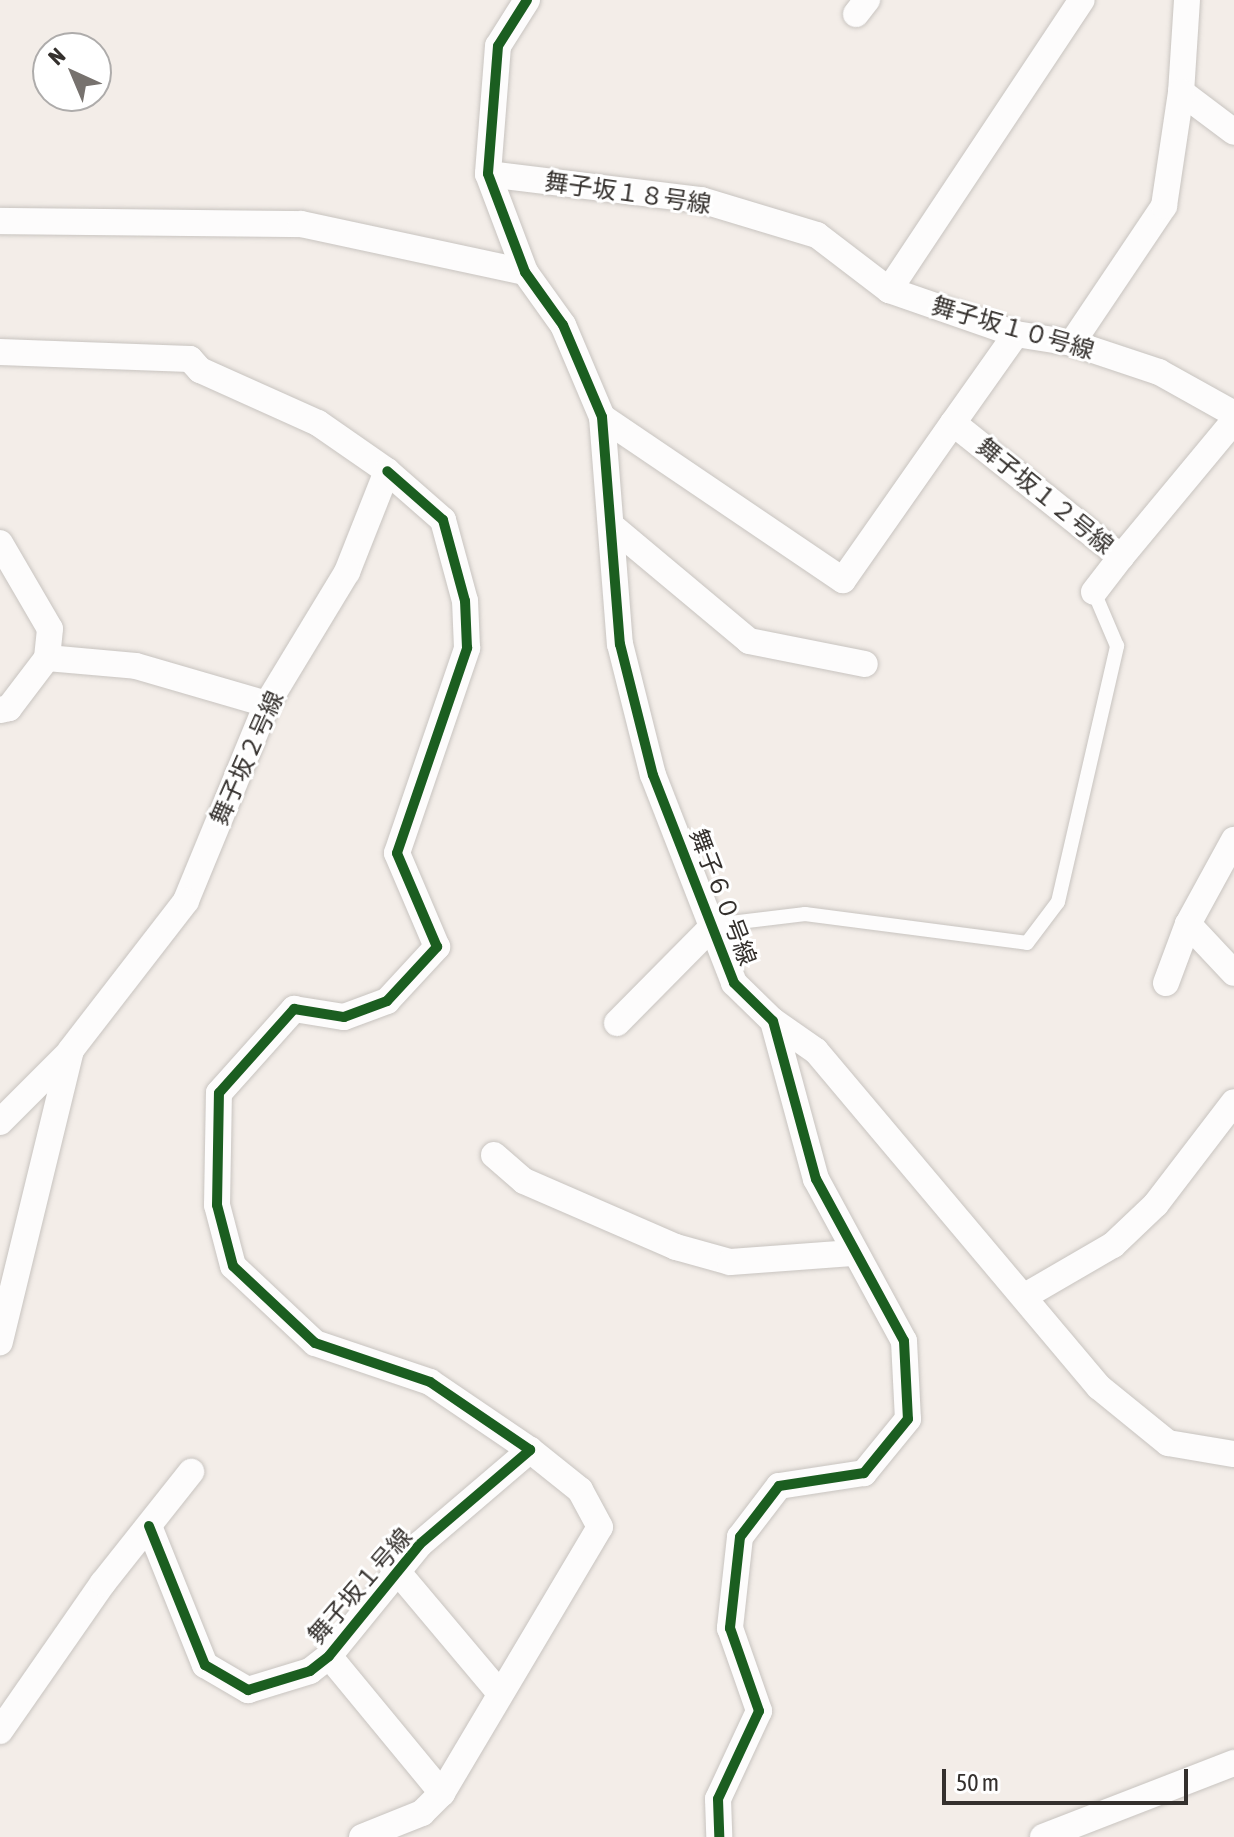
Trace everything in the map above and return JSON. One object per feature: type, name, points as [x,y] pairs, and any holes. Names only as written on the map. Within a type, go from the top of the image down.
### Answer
[{"type":"street","name":"舞子６０号線","points":[[527,0],[498,46],[488,174],[525,272],[563,325],[602,417],[623,659],[653,775],[714,925],[734,983],[773,1021],[816,1051],[1099,1387],[1168,1443],[1234,1454]]},
{"type":"street","points":[[889,290],[1082,0]]},
{"type":"street","points":[[1072,343],[1164,206],[1181,92],[1187,0]]},
{"type":"street","points":[[1181,92],[1234,132]]},
{"type":"street","name":"舞子坂１８号線","points":[[488,174],[701,200],[817,235],[889,290]]},
{"type":"street","points":[[0,221],[301,224],[525,272]]},
{"type":"street","name":"舞子坂１０号線","points":[[889,290],[1016,334],[1072,343],[1159,372],[1234,414]]},
{"type":"street","name":"舞子坂１２号線","points":[[1016,334],[953,423],[1121,557],[1234,421]]},
{"type":"street","points":[[0,352],[190,359],[200,370],[318,423],[387,471],[443,520],[465,601],[467,648],[397,853],[437,947],[387,1001],[344,1017],[294,1009],[219,1093],[214,1129],[217,1205],[233,1266],[315,1343],[430,1382],[530,1450],[580,1490],[600,1527],[498,1691],[442,1793],[422,1813],[362,1837]]},
{"type":"street","points":[[602,417],[843,580],[953,423]]},
{"type":"street","name":"舞子坂２号線","points":[[0,1342],[71,1050],[186,901],[267,704],[347,572],[387,471]]},
{"type":"street","points":[[614,528],[749,641],[865,664]]},
{"type":"street","points":[[0,543],[10,578],[50,629],[47,658],[9,708],[0,710]]},
{"type":"street","points":[[1094,592],[1121,557]]},
{"type":"street","points":[[47,658],[136,666],[267,704]]},
{"type":"street","points":[[1166,983],[1188,924],[1234,840]]},
{"type":"street","points":[[1188,924],[1234,973]]},
{"type":"street","points":[[617,1023],[714,925]]},
{"type":"street","points":[[719,1837],[718,1799],[759,1711],[730,1628],[740,1537],[779,1486],[864,1473],[908,1419],[904,1341],[853,1253],[816,1179],[773,1021]]},
{"type":"street","points":[[0,1122],[71,1050]]},
{"type":"street","points":[[1025,1296],[1113,1245],[1156,1204],[1234,1102]]},
{"type":"street","points":[[494,1155],[524,1181],[676,1247],[730,1262],[853,1253]]},
{"type":"street","name":"舞子坂１号線","points":[[149,1526],[205,1665],[248,1690],[310,1671],[329,1656],[420,1544],[530,1450]]},
{"type":"street","points":[[0,1731],[191,1472]]},
{"type":"street","points":[[397,1571],[498,1691]]},
{"type":"street","points":[[329,1656],[442,1793]]},
{"type":"street","points":[[1043,1837],[1234,1763]]},
{"type":"lane","points":[[714,925],[805,914],[1027,943],[1058,902],[1117,646],[1094,592]]},
{"type":"cycle path","points":[[527,0],[498,46],[488,174],[525,272],[563,325],[602,417],[620,644],[653,775],[734,983],[773,1021],[816,1179],[904,1341],[908,1419],[864,1473],[779,1486],[740,1537],[730,1628],[759,1711],[718,1799],[719,1837]]},
{"type":"cycle path","points":[[149,1526],[205,1665],[248,1690],[310,1671],[329,1656],[420,1544],[530,1450],[430,1382],[315,1343],[233,1266],[217,1205],[219,1093],[294,1009],[344,1017],[387,1001],[437,947],[397,853],[467,648],[465,601],[443,520],[387,471]]}]
